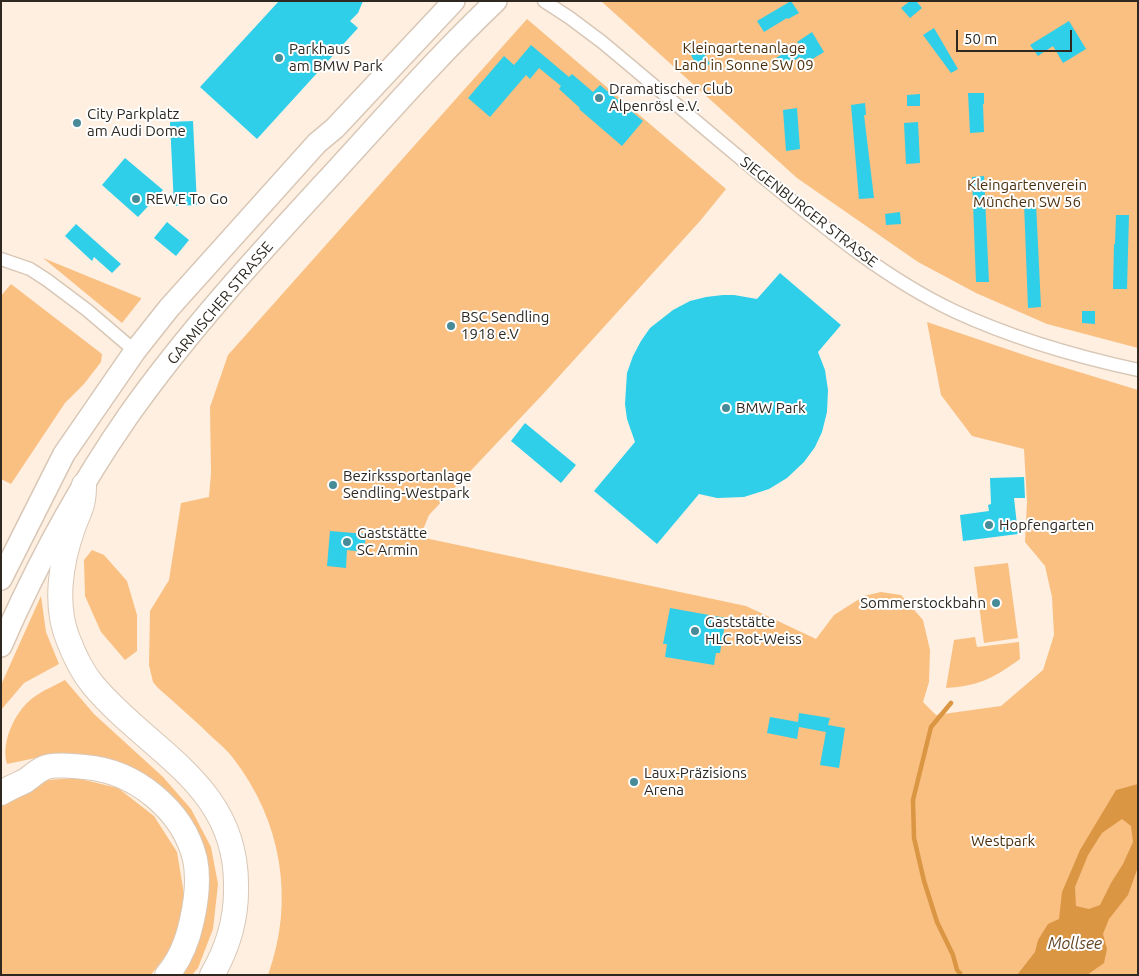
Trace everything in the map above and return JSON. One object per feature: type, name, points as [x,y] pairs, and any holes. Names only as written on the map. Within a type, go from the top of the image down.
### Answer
[{"type":"highway","points":[[1,579],[64,454],[135,351],[169,308],[317,143],[335,128],[454,1]]},
{"type":"highway","name":"GARMISCHER STRASSE","points":[[1,646],[24,595],[84,485],[128,416],[179,349],[380,122],[496,1]]},
{"type":"highway","points":[[84,485],[84,501],[73,528],[62,566],[61,611],[67,637],[78,662],[93,685],[132,724],[182,768],[212,802],[224,825],[232,846],[236,870],[236,896],[234,917],[229,937],[220,961],[212,975]]},
{"type":"highway","points":[[1,793],[26,780],[45,767],[78,766],[100,768],[124,777],[144,787],[166,807],[186,836],[195,860],[196,884],[195,908],[190,929],[174,967],[167,975]]},
{"type":"street","name":"SIEGENBURGER STRASSE","points":[[544,1],[602,42],[817,221],[856,252],[893,277],[953,311],[1022,340],[1079,357],[1138,370]]},
{"type":"street","points":[[1,259],[30,269],[47,280],[87,310],[135,351]]},
{"type":"green space","name":"Kleingartenverein München SW 56","points":[[601,1],[1138,1],[1138,348],[1047,324],[976,293],[918,262],[797,178]]},
{"type":"green space","name":"Bezirkssportanlage Sendling-Westpark","points":[[527,19],[726,189],[700,221],[544,393],[429,515],[420,537],[746,606],[816,639],[834,615],[864,596],[881,592],[901,595],[923,620],[930,650],[929,682],[923,702],[936,715],[1001,706],[1043,670],[1054,635],[1052,597],[1045,566],[1025,542],[1027,502],[1024,449],[972,436],[941,395],[927,322],[1033,358],[1138,390],[1138,975],[268,975],[281,919],[282,890],[279,862],[273,835],[263,808],[250,782],[231,755],[153,682],[149,665],[150,611],[169,580],[181,503],[209,497],[211,473],[210,407],[228,355]]},
{"type":"green space","points":[[43,258],[141,298],[141,299],[122,323]]},
{"type":"green space","points":[[11,284],[102,354],[101,362],[84,384],[65,403],[11,484],[1,479],[1,296]]},
{"type":"green space","points":[[92,550],[104,555],[127,581],[137,615],[137,651],[125,660],[101,632],[85,596],[84,560]]},
{"type":"green space","name":"Sommerstockbahn","points":[[1008,563],[1018,638],[984,643],[974,567]]},
{"type":"green space","points":[[41,596],[46,632],[59,664],[24,683],[1,710],[1,685]]},
{"type":"green space","points":[[975,637],[977,647],[1019,642],[1020,659],[986,680],[946,688],[954,640]]},
{"type":"green space","points":[[65,680],[94,714],[163,777],[191,809],[211,847],[218,884],[213,929],[198,968],[192,975],[179,975],[205,874],[125,767],[90,755],[50,755],[7,764],[5,755],[8,735],[17,716],[30,700]]},
{"type":"green space","points":[[76,778],[118,788],[154,816],[177,852],[185,900],[172,947],[151,975],[1,975],[1,803],[34,781]]},
{"type":"water","name":"Mollsee","points":[[1138,784],[1138,867],[1128,895],[1109,919],[1103,934],[1107,949],[1104,963],[1087,975],[1017,975],[1035,952],[1038,940],[1048,924],[1059,919],[1062,892],[1080,850],[1116,790]],"holes":[[[1122,819],[1131,826],[1133,842],[1100,905],[1089,909],[1076,906],[1075,887],[1088,855],[1102,833]]]},
{"type":"building","name":"Parkhaus am BMW Park","points":[[279,1],[363,1],[358,13],[350,21],[358,28],[257,139],[200,87]]},
{"type":"building","points":[[791,1],[799,13],[764,32],[757,21]]},
{"type":"building","points":[[910,1],[916,1],[922,8],[910,18],[901,8]]},
{"type":"building","points":[[1069,21],[1086,49],[1063,63],[1053,46],[1038,56],[1030,45]]},
{"type":"building","points":[[934,28],[958,69],[951,73],[923,35]]},
{"type":"building","points":[[812,32],[824,52],[804,64],[800,57],[782,68],[776,58],[799,44],[797,42]]},
{"type":"building","points":[[531,45],[569,77],[572,74],[593,92],[600,85],[643,121],[622,146],[579,109],[559,89],[561,86],[539,68],[530,79],[526,75],[490,117],[468,98],[504,56],[514,65]]},
{"type":"building","points":[[701,47],[710,64],[699,70],[690,53]]},
{"type":"building","points":[[968,93],[984,93],[984,132],[970,133]]},
{"type":"building","points":[[920,94],[920,106],[907,106],[907,95]]},
{"type":"building","points":[[865,103],[866,115],[864,115],[874,198],[859,199],[851,105]]},
{"type":"building","points":[[797,108],[800,149],[786,151],[783,110]]},
{"type":"building","points":[[193,121],[197,205],[174,206],[170,122]]},
{"type":"building","points":[[918,122],[920,163],[906,164],[904,123]]},
{"type":"building","points":[[125,158],[163,190],[138,217],[102,185]]},
{"type":"building","points":[[984,176],[989,282],[976,282],[972,177]]},
{"type":"building","points":[[1024,203],[1036,203],[1041,307],[1028,308]]},
{"type":"building","points":[[900,212],[901,224],[886,225],[885,214]]},
{"type":"building","points":[[1116,215],[1129,215],[1127,289],[1113,289]]},
{"type":"building","points":[[167,222],[189,240],[176,256],[154,238]]},
{"type":"building","points":[[76,224],[121,264],[112,273],[94,257],[92,261],[65,236]]},
{"type":"building","name":"BMW Park","points":[[780,273],[841,325],[818,352],[825,370],[828,390],[827,412],[822,432],[815,447],[804,462],[787,478],[769,489],[744,497],[717,498],[699,494],[657,544],[594,491],[635,442],[627,419],[625,404],[627,373],[633,356],[650,328],[673,310],[690,301],[706,297],[734,295],[757,299]]},
{"type":"building","points":[[1082,311],[1095,311],[1095,324],[1082,323]]},
{"type":"building","points":[[525,423],[576,465],[561,483],[511,441]]},
{"type":"building","name":"Hopfengarten","points":[[1024,477],[1025,498],[1014,498],[1018,534],[963,541],[960,515],[989,511],[988,505],[991,504],[990,478]]},
{"type":"building","name":"Gaststätte SC Armin","points":[[330,531],[366,534],[364,552],[347,550],[346,568],[327,566]]},
{"type":"building","name":"Gaststätte HLC Rot-Weiss","points":[[670,608],[726,618],[720,653],[716,653],[714,665],[665,657],[667,644],[663,644]]},
{"type":"building","points":[[799,713],[830,718],[828,725],[845,728],[839,768],[820,765],[826,732],[799,727],[797,739],[767,733],[770,717],[798,722]]},
{"type":"waterway","points":[[951,703],[931,727],[913,800],[914,838],[924,881],[937,922],[953,955],[957,970],[960,973]]},
{"type":"place","name":"Parkhaus am BMW Park","points":[[279,58]]},
{"type":"place","name":"Dramatischer Club Alpenrösl e.V.","points":[[599,98]]},
{"type":"place","name":"City Parkplatz am Audi Dome","points":[[77,123]]},
{"type":"place","name":"REWE To Go","points":[[136,199]]},
{"type":"place","name":"BSC Sendling 1918 e.V","points":[[451,326]]},
{"type":"place","name":"BMW Park","points":[[726,408]]},
{"type":"place","name":"Bezirkssportanlage Sendling-Westpark","points":[[333,485]]},
{"type":"place","name":"Hopfengarten","points":[[989,525]]},
{"type":"place","name":"Gaststätte SC Armin","points":[[347,542]]},
{"type":"place","name":"Sommerstockbahn","points":[[996,603]]},
{"type":"place","name":"Gaststätte HLC Rot-Weiss","points":[[695,631]]},
{"type":"place","name":"Laux-Präzisions Arena","points":[[634,782]]},
{"type":"park label","name":"Kleingartenanlage Land in Sonne SW 09","points":[[744,56]]},
{"type":"park label","name":"Westpark","points":[[1003,841]]}]
